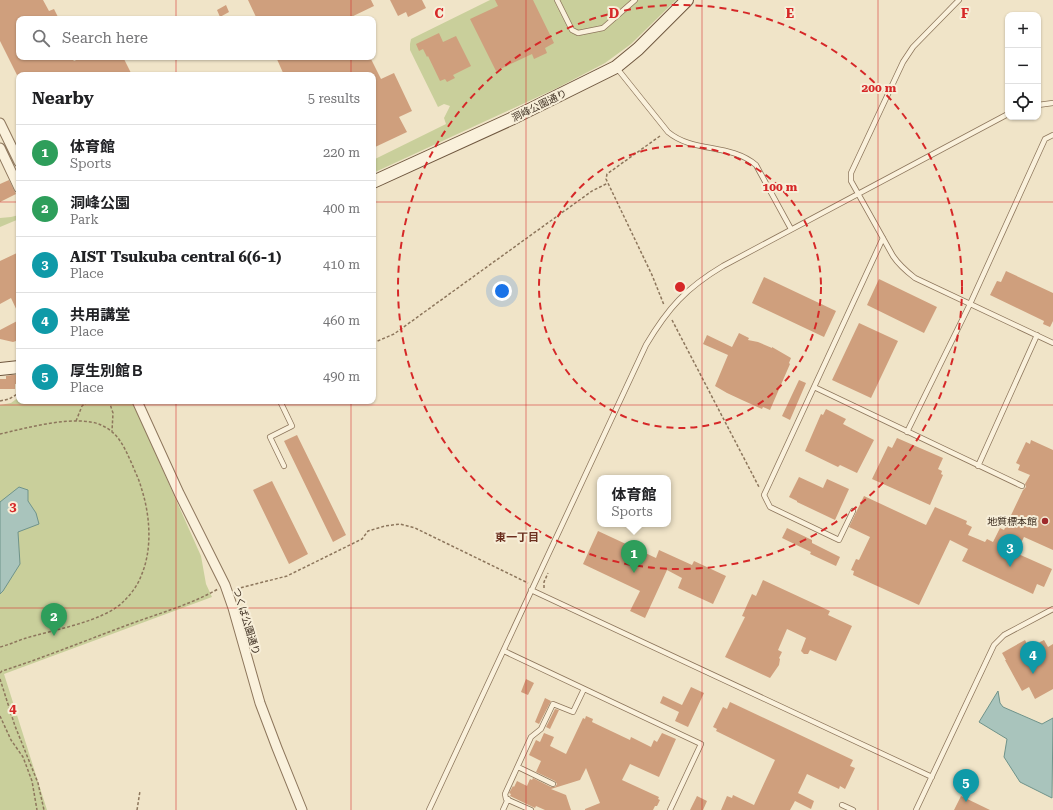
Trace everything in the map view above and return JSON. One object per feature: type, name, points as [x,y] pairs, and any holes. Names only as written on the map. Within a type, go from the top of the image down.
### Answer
[{"type":"street","name":"洞峰公園通り","points":[[376,181],[511,119],[616,67],[638,49],[687,0]]},
{"type":"street","points":[[0,123],[16,156]]},
{"type":"street","points":[[0,148],[16,182]]},
{"type":"street","points":[[0,369],[16,367]]},
{"type":"street","name":"つくば公園通り","points":[[138,404],[179,493],[226,588],[260,703],[276,748],[302,810]]},
{"type":"lane","points":[[557,0],[572,30],[578,33],[603,28],[635,0]]},
{"type":"lane","points":[[958,0],[913,47],[903,62],[851,173],[851,181],[898,264],[915,278],[1053,343]]},
{"type":"lane","points":[[616,67],[674,138],[683,142],[737,154],[750,160],[756,165],[791,229]]},
{"type":"lane","points":[[1041,106],[1053,104]]},
{"type":"lane","points":[[429,810],[646,345],[675,303],[698,282],[724,266],[1005,116]]},
{"type":"lane","points":[[907,432],[970,304],[1045,139],[1053,135]]},
{"type":"lane","points":[[853,511],[839,540],[770,507],[764,495],[883,238]]},
{"type":"lane","points":[[978,466],[1037,335]]},
{"type":"lane","points":[[814,388],[1022,486]]},
{"type":"lane","points":[[281,404],[292,426],[270,437],[284,466]]},
{"type":"lane","points":[[532,590],[932,777]]},
{"type":"lane","points":[[916,810],[994,644],[1004,635],[1053,609]]},
{"type":"lane","points":[[504,651],[701,744],[670,810]]},
{"type":"lane","points":[[531,810],[508,800],[505,794],[532,737],[541,729],[553,704],[573,712],[584,689]]},
{"type":"lane","points":[[518,767],[553,784]]},
{"type":"lane","points":[[503,810],[508,800]]},
{"type":"lane","points":[[842,805],[853,810]]},
{"type":"path","points":[[660,136],[607,174],[606,178],[652,275],[664,305]]},
{"type":"path","points":[[376,342],[394,334],[586,195],[608,183]]},
{"type":"path","points":[[672,320],[759,487]]},
{"type":"path","points":[[0,401],[9,399],[16,395]]},
{"type":"path","points":[[76,421],[82,406],[85,404]]},
{"type":"path","points":[[110,404],[114,413],[112,431]]},
{"type":"path","points":[[0,434],[34,426],[76,421],[100,424],[112,431],[119,438],[141,487],[149,527],[146,561],[141,577],[123,602],[94,619],[0,647]]},
{"type":"path","points":[[0,673],[226,588],[287,576],[362,539],[368,531],[385,526],[400,524],[415,528],[534,585]]},
{"type":"path","points":[[0,679],[15,726],[38,783],[44,810]]},
{"type":"path","points":[[0,716],[11,740],[23,757],[32,782],[37,810]]},
{"type":"path","points":[[137,810],[140,791]]},
{"type":"green space","points":[[490,0],[676,0],[631,44],[605,63],[557,88],[376,172],[376,159],[446,124],[444,118],[450,106],[444,104],[438,107],[410,50],[411,39]]},
{"type":"green space","points":[[16,216],[16,220],[0,227],[0,218]]},
{"type":"green space","points":[[16,399],[16,404],[133,404],[201,556],[206,584],[212,597],[4,674],[47,810],[0,810],[0,405],[11,403]]},
{"type":"water","points":[[19,487],[28,490],[28,501],[36,513],[39,524],[18,532],[20,564],[0,594],[0,502]]},
{"type":"water","points":[[998,691],[1000,703],[1003,707],[1042,724],[1053,718],[1052,798],[1020,782],[1004,757],[1007,739],[979,722]]},
{"type":"building","points":[[0,0],[43,0],[49,11],[54,9],[58,16],[16,16],[16,60],[124,60],[130,72],[16,73],[0,41]]},
{"type":"building","points":[[248,0],[371,0],[374,6],[353,16],[256,16]]},
{"type":"building","points":[[390,0],[422,0],[426,8],[408,17],[406,12],[398,16]]},
{"type":"building","points":[[495,0],[533,0],[554,43],[545,48],[547,53],[534,59],[532,54],[496,71],[470,19],[498,6]]},
{"type":"building","points":[[226,5],[229,12],[220,16],[217,10]]},
{"type":"building","points":[[439,33],[443,42],[456,36],[471,66],[453,75],[455,78],[447,82],[445,79],[440,81],[428,56],[427,57],[423,49],[419,51],[416,44]]},
{"type":"building","points":[[277,60],[372,60],[381,79],[394,73],[412,111],[399,117],[407,132],[376,147],[376,72],[283,72]]},
{"type":"building","points":[[9,180],[16,194],[0,202],[0,184]]},
{"type":"building","points":[[16,253],[16,309],[11,298],[0,304],[0,261]]},
{"type":"building","points":[[1006,271],[1053,293],[1053,321],[1050,327],[1043,324],[1044,321],[990,295],[997,281],[1001,282]]},
{"type":"building","points":[[764,277],[836,311],[824,337],[752,303]]},
{"type":"building","points":[[879,279],[937,307],[924,333],[867,305]]},
{"type":"building","points":[[16,322],[16,341],[13,342],[0,339],[0,330]]},
{"type":"building","points":[[859,323],[898,341],[871,398],[832,380]]},
{"type":"building","points":[[739,333],[749,338],[748,340],[772,347],[791,358],[790,364],[770,410],[763,407],[762,409],[715,386],[728,355],[703,344],[707,335],[732,347]]},
{"type":"building","points":[[16,375],[15,389],[0,389],[0,379],[6,379],[6,376]]},
{"type":"building","points":[[799,380],[806,383],[790,420],[782,416]]},
{"type":"building","points":[[826,409],[846,419],[843,424],[874,440],[857,473],[840,465],[838,467],[805,451],[821,414],[823,415]]},
{"type":"building","points":[[297,435],[346,535],[333,542],[284,441]]},
{"type":"building","points":[[897,438],[943,458],[938,469],[942,471],[941,474],[943,475],[930,505],[872,479],[888,446],[892,448]]},
{"type":"building","points":[[1031,440],[1053,450],[1053,550],[1024,537],[1016,553],[1052,569],[1044,587],[1037,584],[1033,594],[962,561],[968,549],[950,540],[919,605],[853,575],[854,571],[851,570],[856,559],[859,560],[870,537],[849,527],[864,496],[926,525],[935,507],[967,521],[966,524],[972,527],[968,535],[985,542],[987,539],[993,542],[1000,528],[1004,530],[1023,490],[1026,487],[1025,484],[1030,475],[1018,470],[1020,465],[1016,463],[1026,442],[1030,444]]},
{"type":"building","points":[[799,477],[823,488],[827,479],[849,489],[835,520],[789,497]]},
{"type":"building","points":[[272,481],[308,554],[289,564],[253,490]]},
{"type":"building","points":[[787,528],[812,540],[812,543],[840,557],[836,566],[810,554],[811,552],[782,538]]},
{"type":"building","points":[[598,531],[656,558],[659,550],[692,565],[694,561],[726,576],[713,604],[678,588],[682,578],[667,570],[645,618],[630,611],[640,591],[583,564]]},
{"type":"building","points":[[763,580],[830,611],[828,615],[852,626],[836,661],[810,650],[808,654],[804,654],[801,651],[806,638],[787,629],[778,650],[782,652],[779,658],[779,665],[770,678],[725,657],[745,617],[742,616],[752,594],[756,596]]},
{"type":"building","points":[[1025,640],[1030,647],[1044,640],[1048,647],[1053,644],[1053,689],[1035,699],[1029,687],[1022,691],[1002,653]]},
{"type":"building","points":[[526,679],[534,683],[528,695],[521,692]]},
{"type":"building","points":[[691,687],[704,693],[688,727],[675,721],[679,712],[660,703],[663,696],[682,705]]},
{"type":"building","points":[[545,698],[551,701],[539,724],[535,722]]},
{"type":"building","points":[[730,702],[853,760],[850,766],[855,768],[845,789],[840,786],[839,789],[807,774],[798,793],[814,801],[811,809],[795,801],[790,810],[721,810],[727,796],[732,798],[733,795],[754,805],[775,760],[716,731],[717,729],[713,727],[723,707],[727,709]]},
{"type":"building","points":[[555,709],[559,710],[550,729],[546,727]]},
{"type":"building","points":[[586,716],[593,719],[592,722],[630,740],[631,737],[651,747],[654,740],[657,742],[662,733],[676,739],[659,777],[630,764],[622,780],[659,797],[658,799],[660,800],[653,810],[585,810],[600,803],[586,768],[580,780],[551,789],[566,795],[571,810],[545,810],[536,806],[535,808],[510,796],[511,794],[509,793],[517,781],[527,786],[530,779],[532,780],[533,778],[551,787],[555,787],[557,784],[555,781],[536,772],[541,761],[529,755],[536,740],[540,742],[544,733],[554,737],[550,746],[566,754],[583,718],[585,719]]},
{"type":"building","points":[[697,796],[707,801],[703,810],[690,810]]},
{"type":"building","points":[[961,796],[990,810],[954,810]]},
{"type":"place","name":"地質標本館","points":[[1045,521]]},
{"type":"place","name":"AIST Tsukuba central 6(6-1)","points":[[1010,567]]},
{"type":"place","name":"体育館","points":[[634,573]]},
{"type":"place","name":"洞峰公園","points":[[54,636]]},
{"type":"place","name":"共用講堂","points":[[1033,674]]},
{"type":"place","name":"厚生別館Ｂ","points":[[966,802]]},
{"type":"district","name":"東一丁目","points":[[517,537]]}]
